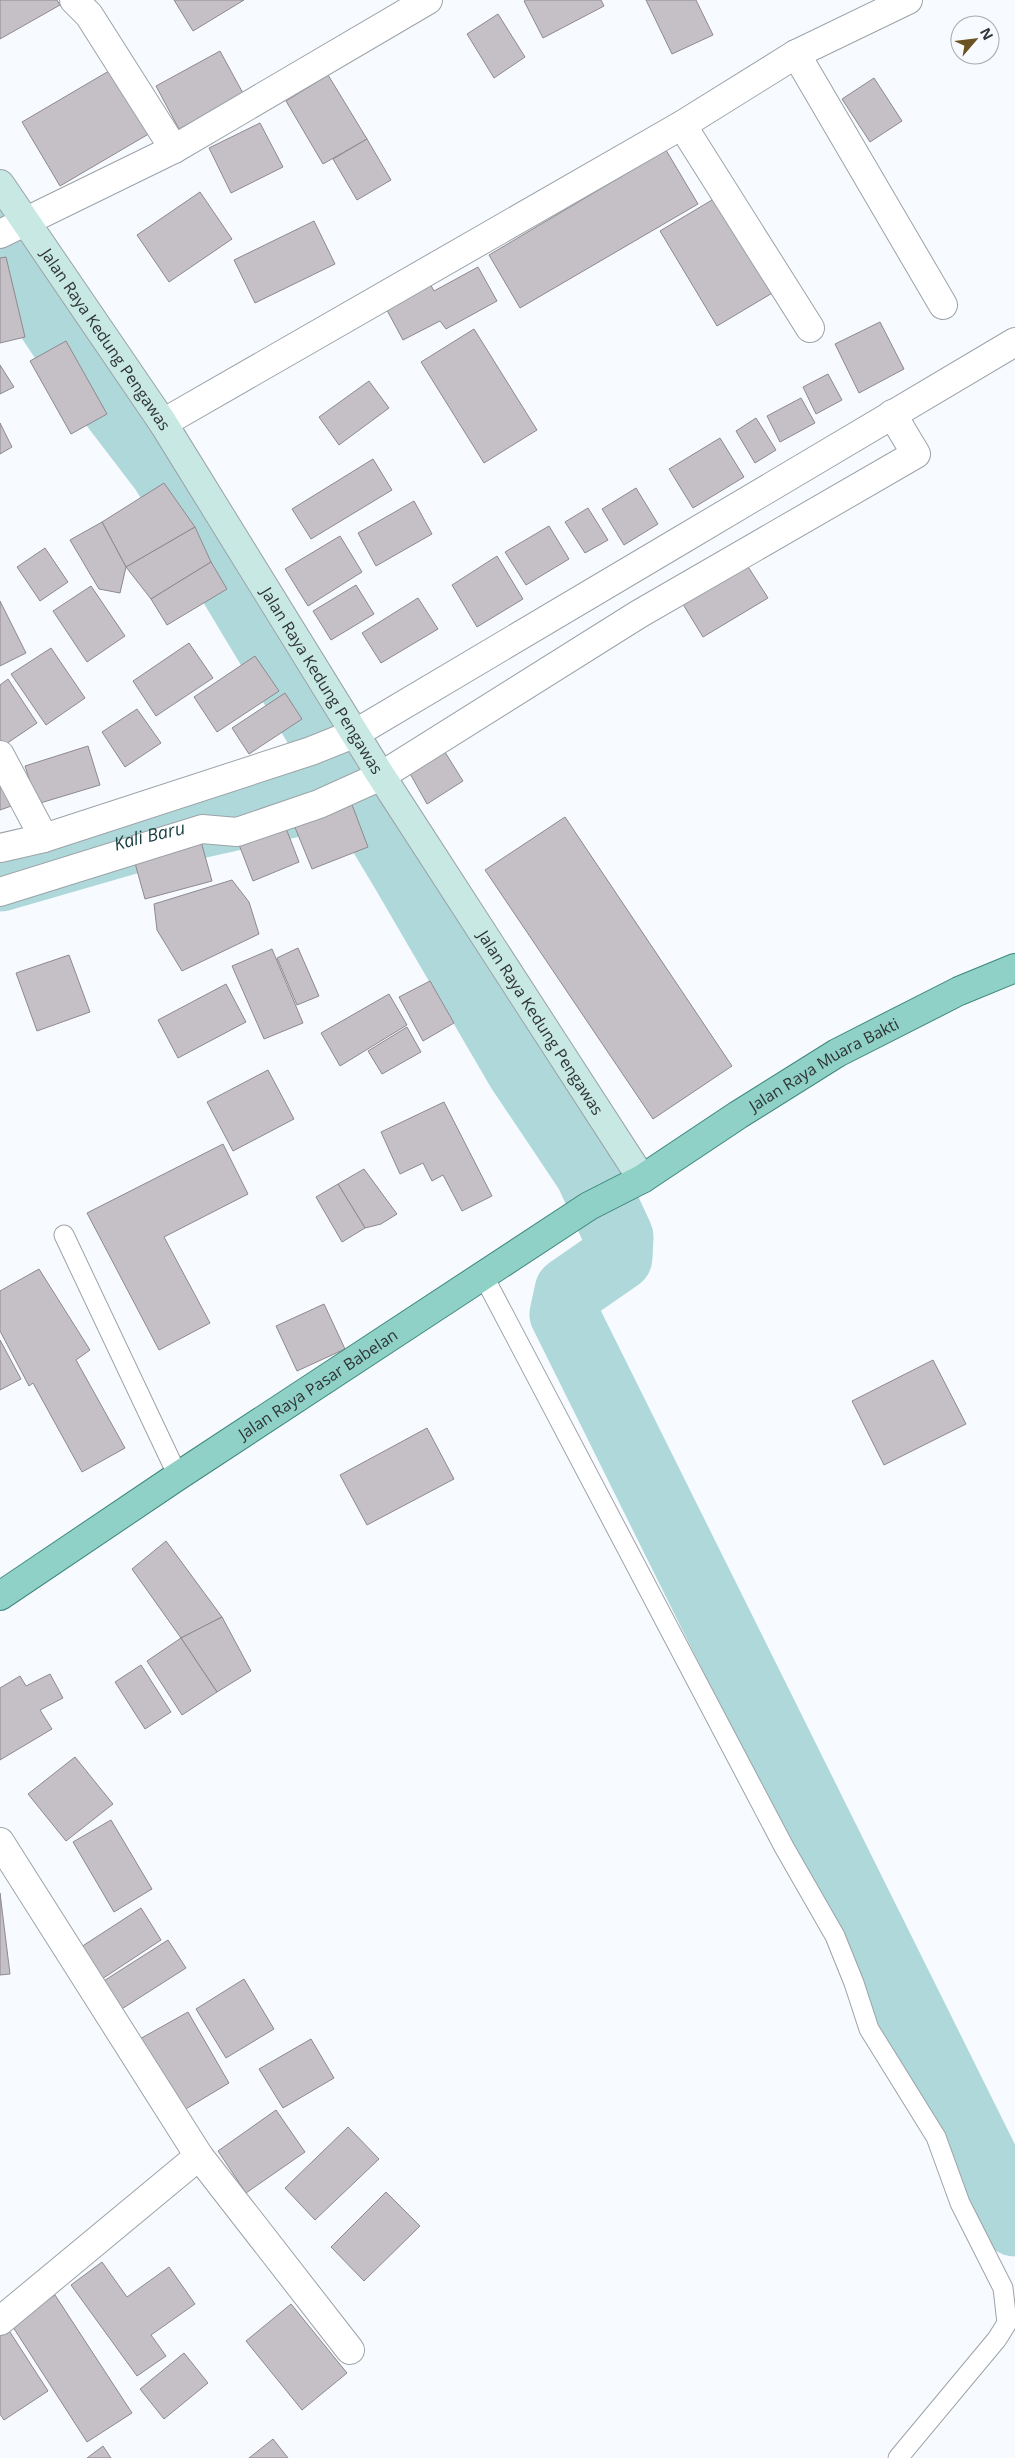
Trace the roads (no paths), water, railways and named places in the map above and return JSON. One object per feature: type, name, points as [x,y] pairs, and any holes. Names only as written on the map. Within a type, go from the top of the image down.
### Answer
[{"type":"main road","name":"Jalan Raya Muara Bakti","points":[[642,1179],[738,1115],[837,1053],[959,991],[1015,968]]},
{"type":"main road","name":"Jalan Raya Pasar Babelan","points":[[0,1596],[178,1476],[589,1206],[642,1179]]},
{"type":"street","points":[[74,0],[88,15],[174,149]]},
{"type":"street","points":[[10,229],[174,149],[428,0]]},
{"type":"street","points":[[163,423],[682,125],[796,54],[908,0]]},
{"type":"street","points":[[796,54],[943,305]]},
{"type":"street","points":[[682,125],[810,328]]},
{"type":"street","name":"Jalan Raya Kedung Pengawas","points":[[0,184],[10,229],[163,423],[352,739],[380,774],[642,1179]]},
{"type":"street","points":[[0,892],[202,828],[237,832],[318,804],[380,774],[629,595],[894,416],[1015,342]]},
{"type":"street","points":[[0,848],[44,838],[352,739],[629,595],[916,454],[894,416]]},
{"type":"street","points":[[0,756],[44,838]]},
{"type":"street","points":[[0,1842],[199,2156],[350,2350]]},
{"type":"street","points":[[0,2321],[199,2156]]},
{"type":"lane","points":[[64,1236],[178,1476]]},
{"type":"lane","points":[[483,1275],[784,1848],[835,1936],[854,1983],[869,2029],[936,2137],[960,2203],[1003,2288],[1007,2323],[997,2339],[898,2458]]},
{"type":"waterway","points":[[0,243],[63,338],[164,470],[403,868],[520,1069],[589,1172],[619,1237],[618,1257],[569,1291],[564,1314],[1015,2222]]},
{"type":"waterway","name":"Kali Baru","points":[[0,877],[135,838],[301,801]]}]
